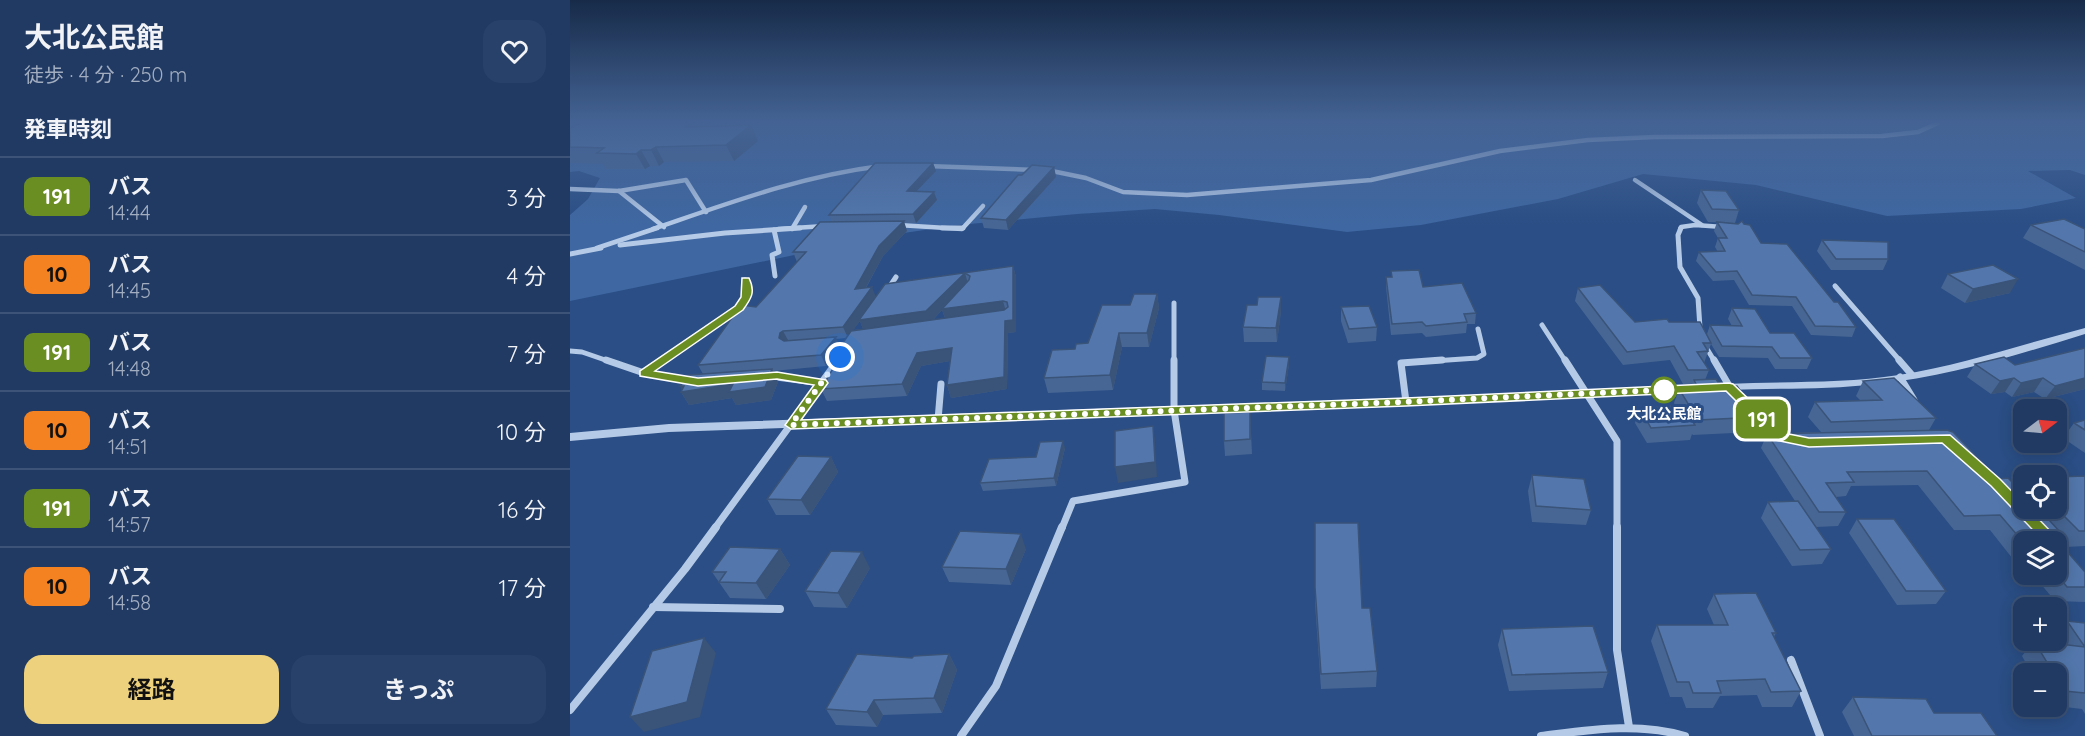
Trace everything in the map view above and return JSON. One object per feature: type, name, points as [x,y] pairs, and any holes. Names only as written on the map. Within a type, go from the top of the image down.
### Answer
[{"type":"street","points":[[919,166],[1046,170],[1086,178],[1124,192],[1187,195],[1371,180],[1472,157]]},
{"type":"street","points":[[597,248],[663,227],[790,181],[833,171],[890,165]]},
{"type":"street","points":[[570,189],[620,191],[686,180],[706,212]]},
{"type":"street","points":[[1635,180],[1703,225]]},
{"type":"street","points":[[620,191],[663,227]]},
{"type":"street","points":[[887,225],[962,229],[983,206]]},
{"type":"street","points":[[792,229],[805,207]]},
{"type":"street","points":[[1722,389],[1701,337],[1698,298],[1680,267],[1678,235],[1681,227],[1703,225],[1735,228]]},
{"type":"street","points":[[570,254],[648,240],[827,226]]},
{"type":"street","points":[[774,230],[779,252],[772,255],[775,276]]},
{"type":"street","points":[[883,296],[896,277]]},
{"type":"street","points":[[644,373],[739,308],[746,298],[748,288],[746,280]]},
{"type":"street","points":[[1834,286],[1906,376],[1917,404]]},
{"type":"street","points":[[961,736],[996,686],[1073,501],[1185,482],[1174,410],[1174,303]]},
{"type":"street","points":[[1542,325],[1617,441],[1617,650],[1629,727]]},
{"type":"street","points":[[1406,402],[1401,363],[1477,358],[1484,354],[1478,329]]},
{"type":"street","points":[[570,437],[669,428],[938,420],[1841,384],[1906,376],[2003,356],[2085,331]]},
{"type":"street","points":[[570,710],[653,607],[850,344]]},
{"type":"street","points":[[570,351],[582,352],[644,373],[698,382]]},
{"type":"street","points":[[766,377],[777,376],[822,383]]},
{"type":"street","points":[[938,420],[941,384]]},
{"type":"street","points":[[1746,403],[1780,437],[1790,439]]},
{"type":"street","points":[[653,607],[780,609]]},
{"type":"street","points":[[1791,660],[1820,736]]},
{"type":"street","points":[[1541,736],[1629,727],[1672,731],[1685,736]]},
{"type":"shaded area","points":[[570,157],[2085,157],[2085,175],[2070,170],[2028,171],[2076,198],[2021,209],[1887,216],[1756,185],[1643,174],[1558,199],[1421,225],[1347,232],[1155,209],[959,225],[897,234],[570,301],[570,215],[588,199],[600,178],[579,171],[570,172]]},
{"type":"building","points":[[875,163],[933,163],[907,191],[934,192],[913,214],[829,215]]},
{"type":"building","points":[[1032,165],[1054,167],[1006,220],[981,218],[1018,175],[1022,175]]},
{"type":"building","points":[[1701,190],[1726,191],[1739,210],[1712,209]]},
{"type":"building","points":[[2064,219],[2085,229],[2085,252],[2031,225]]},
{"type":"building","points":[[904,221],[879,246],[855,289],[872,287],[843,327],[780,333],[779,338],[784,341],[836,337],[821,355],[698,365],[741,305],[756,307],[806,252],[793,252],[820,222]]},
{"type":"building","points":[[1742,221],[1750,225],[1761,243],[1787,244],[1834,302],[1838,302],[1856,327],[1815,326],[1796,297],[1752,295],[1737,271],[1716,272],[1699,252],[1725,251],[1718,238],[1727,238],[1717,222],[1738,224]]},
{"type":"building","points":[[1822,240],[1888,242],[1888,259],[1836,259]]},
{"type":"building","points":[[1993,265],[2018,279],[1973,289],[1948,274]]},
{"type":"building","points":[[1013,266],[1013,320],[1005,321],[1004,377],[947,385],[952,348],[917,353],[902,384],[821,389],[842,353],[836,353],[851,331],[1004,310],[1008,307],[1007,302],[1003,301],[942,309],[969,280],[970,276],[965,273],[926,311],[859,320],[885,284]]},
{"type":"building","points":[[1419,270],[1423,287],[1462,283],[1476,313],[1464,314],[1467,322],[1426,326],[1422,322],[1392,324],[1386,277],[1392,277],[1391,271]]},
{"type":"building","points":[[1600,285],[1635,322],[1667,319],[1669,322],[1700,322],[1711,343],[1703,343],[1708,351],[1697,352],[1709,370],[1688,370],[1674,346],[1627,352],[1578,288]]},
{"type":"building","points":[[1134,294],[1157,294],[1147,333],[1119,333],[1110,375],[1044,378],[1052,350],[1075,349],[1076,344],[1088,343],[1102,305],[1130,305]]},
{"type":"building","points":[[1258,297],[1281,297],[1276,328],[1243,327],[1247,305],[1257,305]]},
{"type":"building","points":[[1369,306],[1377,327],[1349,329],[1341,307]]},
{"type":"building","points":[[1732,308],[1755,309],[1770,333],[1794,333],[1812,358],[1780,358],[1772,347],[1722,346],[1710,325],[1742,326]]},
{"type":"building","points":[[2085,348],[2085,378],[2055,386],[2043,378],[2021,383],[2014,378],[2000,381],[1975,364],[2004,357],[2015,365]]},
{"type":"building","points":[[1266,356],[1289,357],[1285,383],[1262,382]]},
{"type":"building","points":[[772,369],[765,387],[729,392],[733,384],[681,392],[684,386],[680,386],[689,375]]},
{"type":"building","points":[[1894,378],[1936,418],[1831,422],[1815,402],[1882,400],[1863,381]]},
{"type":"building","points":[[1716,379],[1721,387],[1737,386],[1760,417],[1698,420],[1679,389],[1698,388],[1694,380]]},
{"type":"building","points":[[1682,405],[1695,425],[1651,428],[1640,408]]},
{"type":"building","points":[[1250,412],[1250,439],[1224,441],[1224,413]]},
{"type":"building","points":[[2085,420],[2085,430],[2074,423]]},
{"type":"building","points":[[1153,426],[1155,462],[1115,467],[1115,431]]},
{"type":"building","points":[[1947,430],[1953,432],[1998,479],[2008,478],[2013,483],[2013,519],[2048,519],[2059,531],[2014,531],[2000,515],[1964,516],[1927,471],[1847,472],[1854,482],[1826,483],[1846,512],[1819,512],[1767,434]]},
{"type":"building","points":[[1063,441],[1054,478],[980,483],[989,459],[1036,457],[1040,442]]},
{"type":"building","points":[[798,456],[831,457],[801,500],[767,499]]},
{"type":"building","points":[[1532,475],[1584,479],[1591,510],[1536,506]]},
{"type":"building","points":[[2085,476],[2085,531],[2079,531],[2067,519],[2067,477]]},
{"type":"building","points":[[1798,501],[1831,549],[1800,550],[1768,502]]},
{"type":"building","points":[[1857,519],[1894,519],[1946,591],[1906,591]]},
{"type":"building","points":[[1315,523],[1358,523],[1362,608],[1370,608],[1377,671],[1321,674],[1315,587]]},
{"type":"building","points":[[960,531],[1021,534],[1006,569],[942,567]]},
{"type":"building","points":[[730,547],[780,549],[756,583],[719,582],[726,572],[712,572]]},
{"type":"building","points":[[831,551],[862,552],[838,593],[805,591]]},
{"type":"building","points":[[2067,551],[2085,572],[2085,587],[2067,587]]},
{"type":"building","points":[[1756,593],[1776,633],[1772,633],[1801,691],[1771,692],[1765,679],[1717,681],[1721,693],[1693,693],[1689,682],[1677,682],[1657,625],[1728,625],[1714,594]]},
{"type":"building","points":[[2067,621],[2085,623],[2085,647]]},
{"type":"building","points":[[1593,626],[1608,672],[1512,675],[1502,629]]},
{"type":"building","points":[[704,638],[687,702],[630,717],[652,651]]},
{"type":"building","points":[[2067,645],[2085,647],[2085,693],[2067,691],[2067,663],[2047,663],[2040,651],[2067,651]]},
{"type":"building","points":[[857,654],[912,658],[949,654],[934,698],[874,700],[867,712],[826,709]]},
{"type":"building","points":[[1853,697],[1926,699],[1934,713],[1981,713],[1997,736],[1872,736]]},
{"type":"bus line","name":"191","points":[[746,280],[748,288],[746,298],[739,308],[644,373],[698,382],[777,376],[822,383],[791,425],[1406,402],[1729,387],[1780,437],[1809,443],[1945,438],[1995,482],[2042,531]]},
{"type":"place","name":"大北公民館","points":[[1664,390]]},
{"type":"route","points":[[840,357],[791,425],[1664,390]]}]
